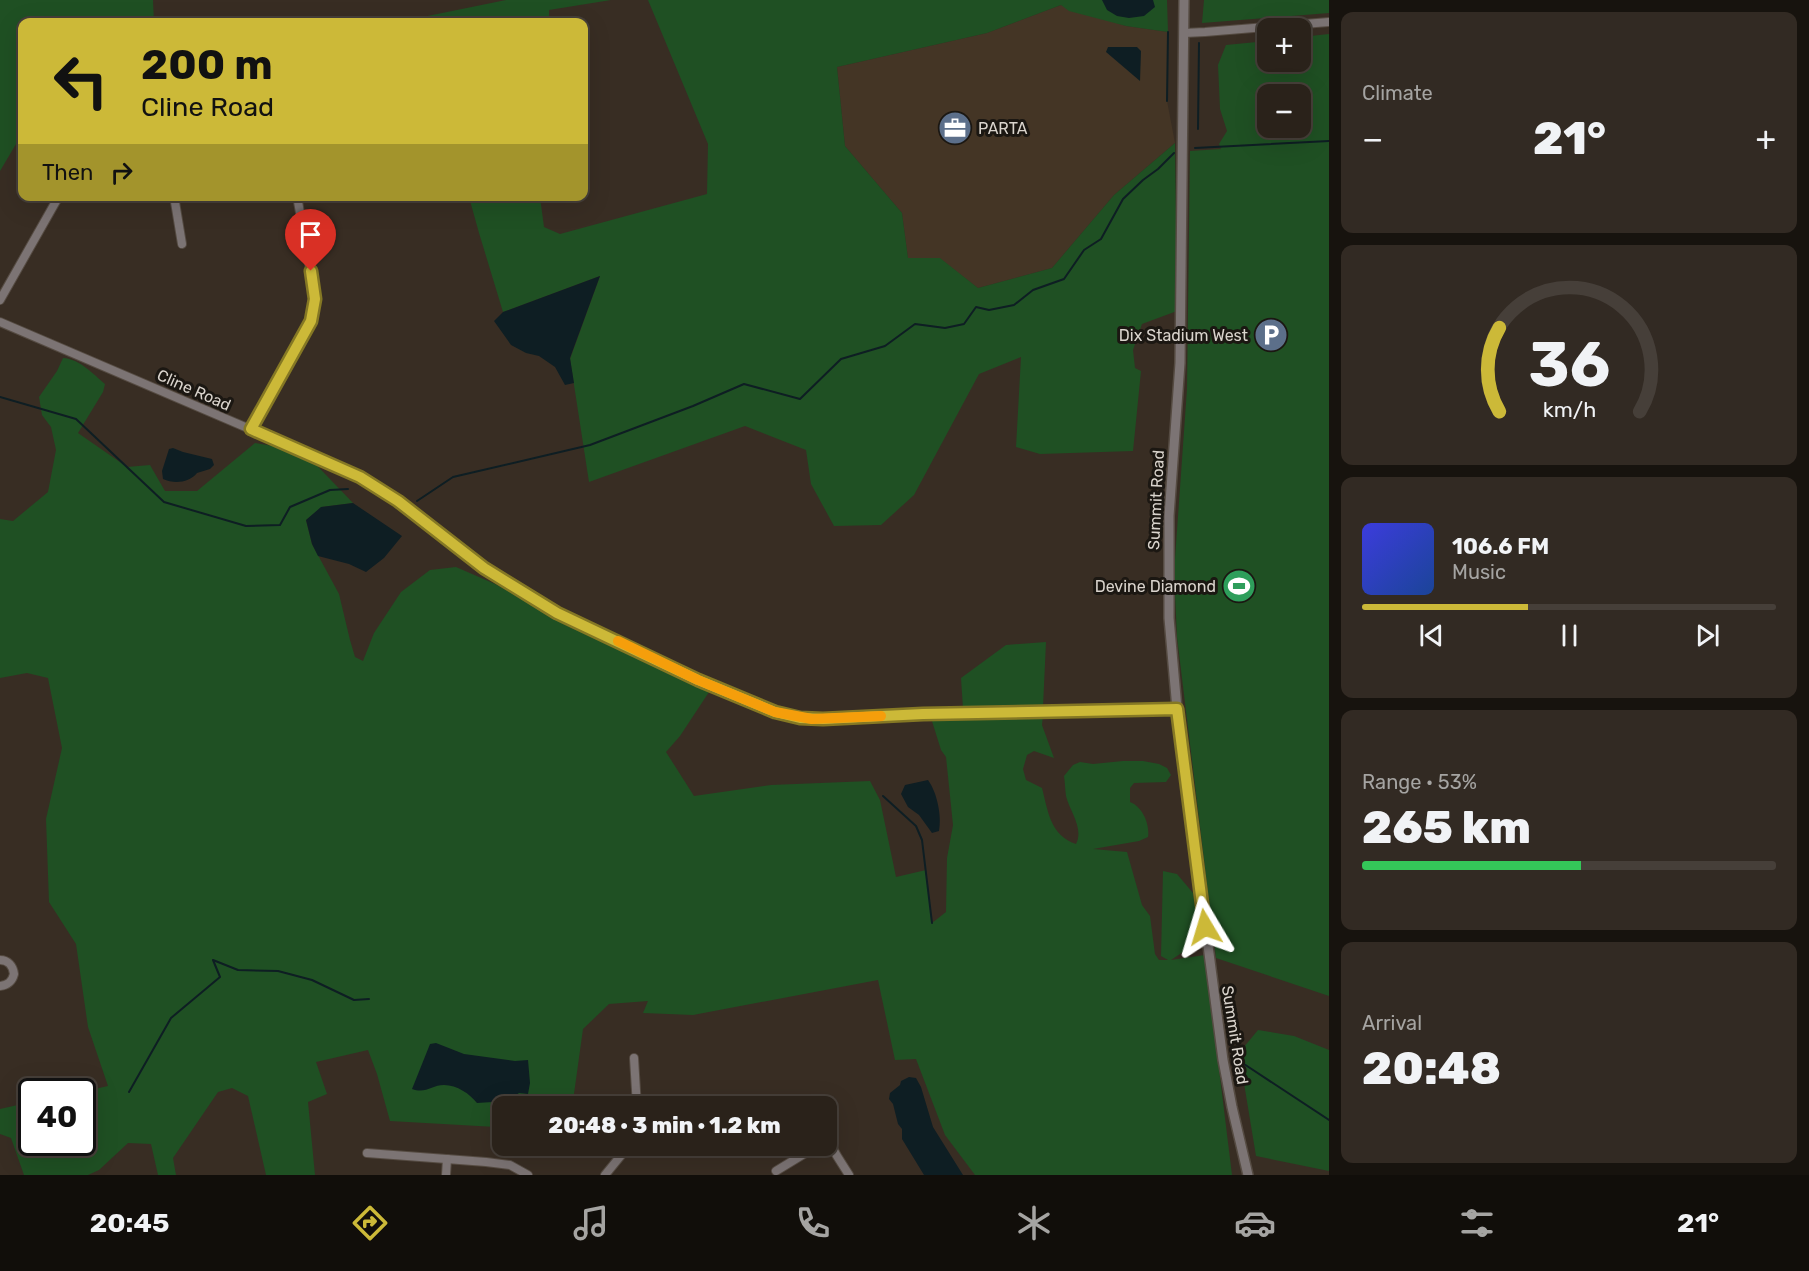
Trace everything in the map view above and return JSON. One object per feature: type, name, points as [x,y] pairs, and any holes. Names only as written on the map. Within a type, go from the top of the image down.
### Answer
[{"type":"street","name":"Summit Road","points":[[1184,0],[1180,363],[1167,542],[1169,618],[1177,709],[1223,1060],[1248,1175]]},
{"type":"street","points":[[1184,33],[1329,22]]},
{"type":"street","points":[[0,300],[56,201]]},
{"type":"street","points":[[175,201],[182,244]]},
{"type":"street","points":[[251,429],[313,315],[314,291],[298,201]]},
{"type":"street","name":"Cline Road","points":[[0,322],[360,477],[398,501],[484,568],[557,613],[698,680],[775,712],[800,718],[823,719],[923,714],[1177,709]]},
{"type":"street","points":[[0,960],[10,964],[14,974],[10,982],[0,986]]},
{"type":"street","points":[[634,1059],[636,1096]]},
{"type":"street","points":[[367,1153],[510,1165],[528,1175]]},
{"type":"street","points":[[837,1155],[849,1175]]},
{"type":"street","points":[[605,1175],[621,1156]]},
{"type":"street","points":[[776,1171],[801,1156]]},
{"type":"street","points":[[446,1175],[447,1159]]},
{"type":"shaded area","points":[[1102,0],[1153,0],[1155,7],[1144,16],[1129,18],[1117,16],[1107,10]]},
{"type":"shaded area","points":[[1061,5],[1126,26],[1168,32],[1167,101],[1175,143],[1114,195],[1052,268],[978,288],[940,259],[908,259],[902,213],[845,146],[837,67],[987,33]]},
{"type":"shaded area","points":[[1108,47],[1137,47],[1141,51],[1140,81],[1106,52]]},
{"type":"shaded area","points":[[600,276],[570,358],[574,383],[565,385],[555,367],[539,356],[526,353],[511,345],[494,321],[503,312]]},
{"type":"shaded area","points":[[173,448],[212,459],[214,465],[186,481],[172,482],[163,479],[162,471],[169,449]]},
{"type":"shaded area","points":[[353,503],[402,536],[384,558],[366,572],[349,564],[318,556],[312,544],[306,520],[321,507]]},
{"type":"shaded area","points":[[928,780],[936,797],[940,818],[939,831],[932,833],[919,815],[908,807],[901,794],[905,785]]},
{"type":"shaded area","points":[[436,1043],[464,1054],[515,1061],[528,1060],[530,1083],[528,1094],[492,1096],[492,1102],[477,1103],[471,1096],[449,1085],[440,1085],[425,1090],[412,1089],[430,1044]]},
{"type":"shaded area","points":[[909,1077],[916,1078],[921,1087],[933,1127],[963,1175],[924,1175],[902,1139],[902,1129],[889,1099],[890,1093],[900,1085],[901,1081]]},
{"type":"green space","points":[[0,0],[153,0],[154,18],[18,18],[18,141],[0,171]]},
{"type":"green space","points":[[506,0],[611,0],[549,10],[549,18],[418,18]]},
{"type":"green space","points":[[648,0],[1167,0],[1168,32],[1126,26],[1069,11],[1061,5],[987,33],[837,67],[845,146],[902,213],[908,258],[940,258],[978,288],[1052,268],[1114,195],[1175,143],[1177,311],[1142,324],[1133,350],[1135,368],[1141,371],[1133,451],[1040,454],[1016,447],[1021,357],[979,374],[914,495],[881,525],[834,526],[811,484],[806,450],[745,426],[589,482],[570,359],[600,276],[503,312],[470,201],[541,201],[544,227],[560,234],[707,194],[708,144]]},
{"type":"green space","points":[[1204,0],[1329,0],[1329,13],[1202,23]]},
{"type":"green space","points":[[1329,34],[1329,996],[1216,958],[1177,637],[1174,573],[1187,389],[1190,151],[1221,149],[1219,144],[1227,131],[1220,109],[1218,65],[1226,45],[1257,42],[1257,72],[1311,72],[1311,36]]},
{"type":"green space","points":[[63,358],[69,359],[81,364],[105,384],[103,392],[78,433],[127,467],[150,465],[165,491],[197,491],[255,443],[303,451],[353,503],[322,507],[306,520],[312,544],[339,594],[355,657],[363,661],[374,633],[401,592],[430,570],[456,567],[711,689],[680,736],[666,752],[694,796],[771,785],[870,781],[880,800],[896,877],[926,870],[932,923],[946,912],[947,858],[953,825],[946,757],[941,750],[931,718],[1043,715],[1042,725],[1054,758],[1034,751],[1027,755],[1023,769],[1026,780],[1042,788],[1055,828],[1067,840],[1076,844],[1077,826],[1066,796],[1064,776],[1073,765],[1080,762],[1093,764],[1143,761],[1167,768],[1171,775],[1166,782],[1134,783],[1130,788],[1130,802],[1139,808],[1145,817],[1148,837],[1139,841],[1093,849],[1127,852],[1142,905],[1150,916],[1155,954],[1159,960],[1168,960],[1161,956],[1163,871],[1177,874],[1193,893],[1199,930],[1195,944],[1171,960],[1205,955],[1232,1175],[975,1175],[945,1135],[916,1059],[895,1060],[878,980],[693,1015],[643,1013],[648,1001],[609,1004],[583,1029],[574,1096],[492,1096],[492,1127],[390,1121],[368,1050],[316,1062],[327,1094],[308,1102],[315,1175],[266,1175],[248,1096],[232,1088],[218,1092],[173,1158],[176,1175],[158,1175],[151,1144],[128,1143],[99,1170],[88,1175],[24,1175],[11,1138],[0,1134],[0,1109],[18,1105],[18,1156],[96,1156],[96,1089],[108,1086],[88,1027],[76,944],[49,902],[46,819],[62,748],[48,678],[27,673],[0,678],[0,519],[13,521],[48,492],[56,450],[51,427],[42,415],[39,397]]},
{"type":"green space","points":[[1046,642],[1043,707],[963,709],[961,678],[1006,645]]},
{"type":"green space","points":[[1258,1030],[1294,1036],[1329,1050],[1329,1171],[1256,1156],[1239,1053]]},
{"type":"waterway","points":[[1167,101],[1168,32]]},
{"type":"waterway","points":[[1198,129],[1199,43]]},
{"type":"waterway","points":[[1195,148],[1329,141]]},
{"type":"waterway","points":[[417,501],[453,477],[590,445],[744,384],[800,399],[841,359],[885,346],[915,324],[945,328],[964,324],[976,307],[989,310],[1014,305],[1033,290],[1064,279],[1084,250],[1101,239],[1123,199],[1174,153]]},
{"type":"waterway","points":[[0,397],[76,419],[164,502],[246,526],[280,525],[290,507],[330,490],[348,489]]},
{"type":"waterway","points":[[883,796],[916,826],[922,840],[932,923]]},
{"type":"waterway","points":[[129,1092],[171,1018],[220,977],[213,960],[238,970],[278,971],[312,980],[354,1000],[369,999]]},
{"type":"waterway","points":[[1244,1064],[1329,1120]]},
{"type":"slow traffic","points":[[618,641],[698,680],[775,712],[812,719],[881,716]]},
{"type":"place","name":"PARTA","points":[[955,128]]},
{"type":"place","name":"Dix Stadium West","points":[[1271,335]]},
{"type":"place","name":"Devine Diamond","points":[[1239,586]]},
{"type":"route","points":[[311,271],[315,299],[311,321],[251,429],[360,477],[398,501],[484,568],[557,613],[698,680],[775,712],[800,718],[823,719],[923,714],[1177,709],[1205,927]]}]
